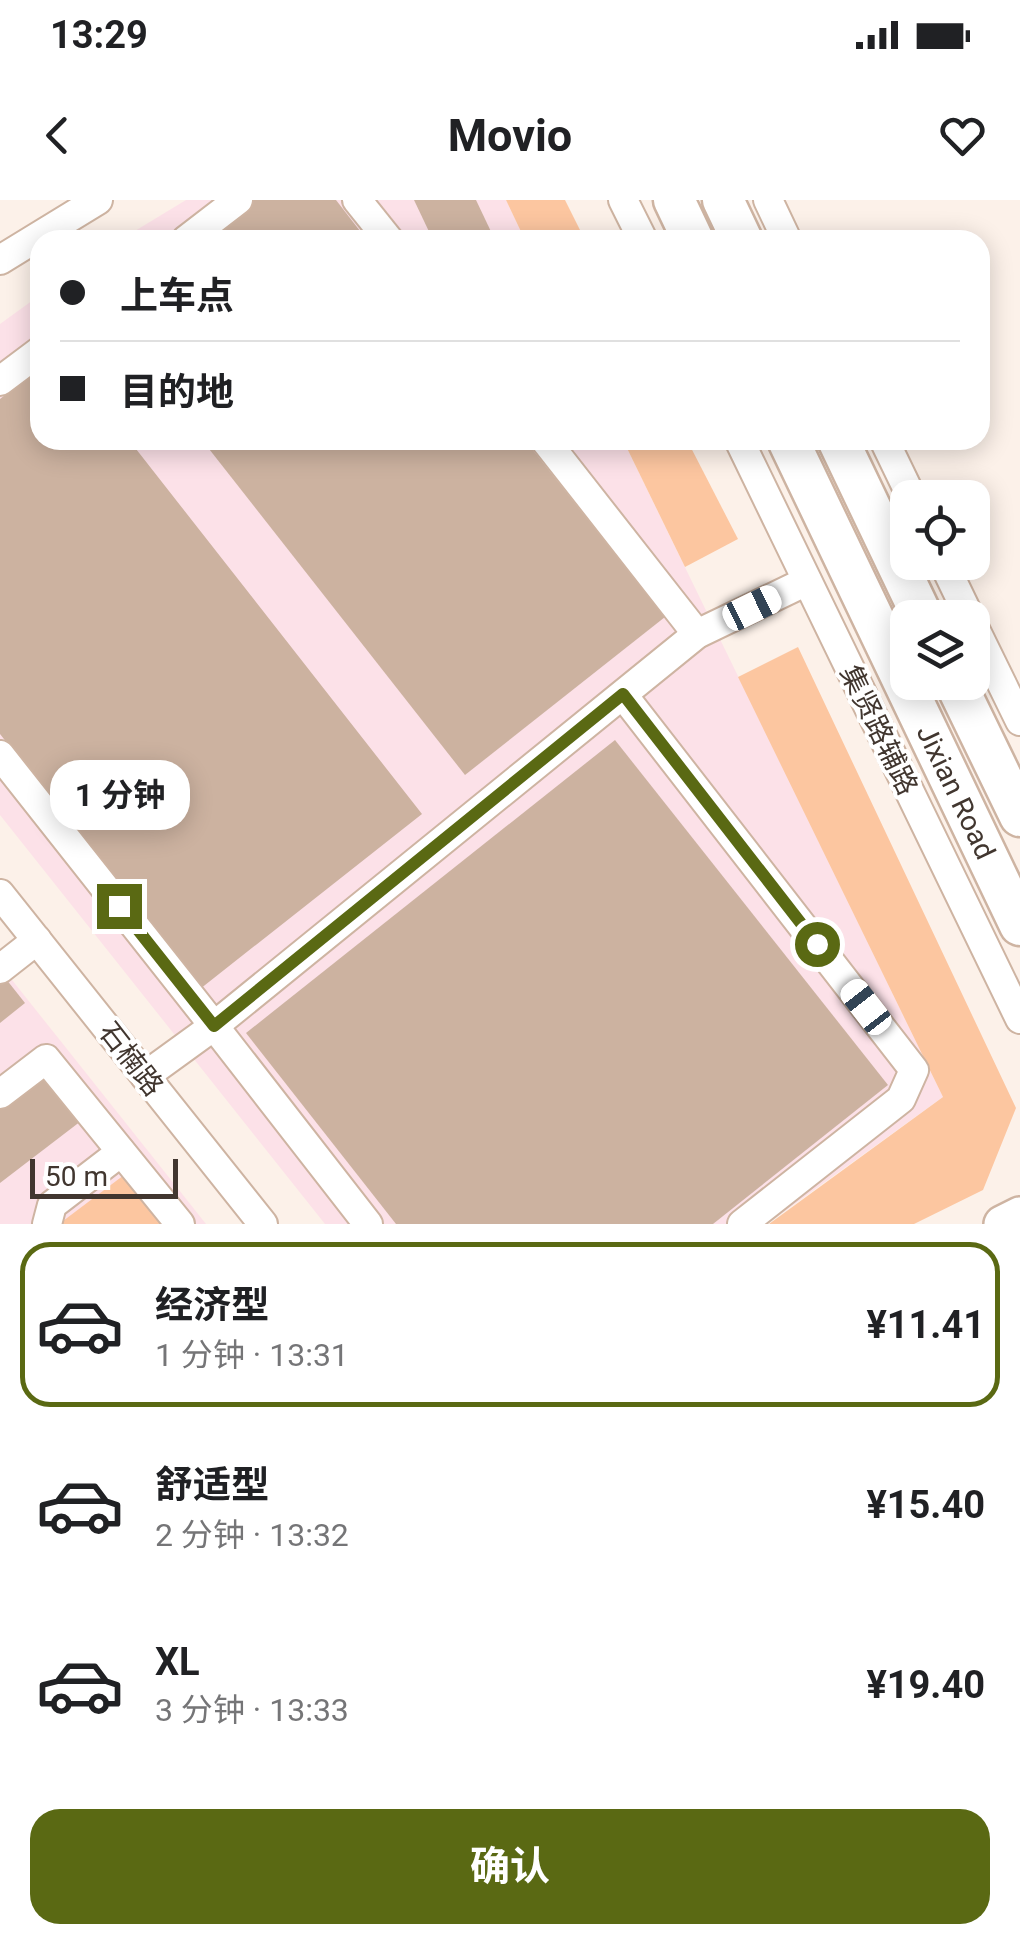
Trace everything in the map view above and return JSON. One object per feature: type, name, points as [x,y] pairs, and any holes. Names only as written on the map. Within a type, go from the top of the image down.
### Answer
[{"type":"highway","points":[[674,200],[688,230]]},
{"type":"highway","points":[[723,200],[737,230]]},
{"type":"highway","name":"Jixian Road","points":[[793,450],[1020,925]]},
{"type":"highway","points":[[843,450],[914,600]]},
{"type":"highway","name":"Jixian Road","points":[[963,700],[1020,816]]},
{"type":"main road","points":[[1002,1224],[1020,1216]]},
{"type":"street","points":[[46,230],[98,200]]},
{"type":"street","points":[[199,230],[238,200]]},
{"type":"street","points":[[357,200],[381,230]]},
{"type":"street","points":[[624,200],[638,230]]},
{"type":"street","points":[[768,200],[782,230]]},
{"type":"street","points":[[1,256],[30,239]]},
{"type":"street","points":[[0,381],[30,358]]},
{"type":"street","points":[[553,450],[698,634]]},
{"type":"street","name":"集贤路辅路","points":[[744,450],[1020,1019]]},
{"type":"street","points":[[889,450],[903,480]]},
{"type":"street","points":[[145,1076],[214,1026],[698,634],[807,581]]},
{"type":"street","points":[[990,659],[1020,721]]},
{"type":"street","points":[[623,694],[914,1070],[901,1099],[742,1224]]},
{"type":"street","points":[[0,755],[368,1224]]},
{"type":"street","name":"石楠路","points":[[0,894],[258,1222]]},
{"type":"street","points":[[0,969],[36,940]]},
{"type":"street","points":[[0,1094],[46,1059],[180,1224]]},
{"type":"street","points":[[47,1224],[52,1205],[122,1152]]},
{"type":"shaded area","points":[[186,200],[506,200],[520,230],[136,230]]},
{"type":"shaded area","points":[[506,200],[565,200],[580,230],[520,230]]},
{"type":"shaded area","points":[[30,302],[30,450],[628,450],[943,1097],[767,1224],[325,1224],[0,815],[0,324]]},
{"type":"shaded area","points":[[628,450],[692,450],[738,539],[685,567]]},
{"type":"shaded area","points":[[798,647],[1016,1108],[983,1190],[914,1224],[769,1224],[943,1097],[738,677]]},
{"type":"shaded area","points":[[0,965],[55,1034],[206,1224],[0,1224]]},
{"type":"shaded area","points":[[128,1172],[173,1224],[63,1224],[63,1221]]},
{"type":"building","points":[[249,200],[336,200],[359,230],[211,230]]},
{"type":"building","points":[[414,200],[476,200],[490,230],[428,230]]},
{"type":"building","points":[[30,375],[30,450],[137,450],[422,814],[200,989],[0,734],[0,399]]},
{"type":"building","points":[[210,450],[533,450],[665,617],[465,775]]},
{"type":"building","points":[[615,740],[888,1085],[713,1224],[396,1224],[246,1033]]},
{"type":"building","points":[[6,979],[25,1003],[0,1023],[0,983]]},
{"type":"building","points":[[41,1071],[81,1121],[0,1183],[0,1103]]},
{"type":"route","points":[[119,906],[214,1026],[623,694],[817,944]]}]
